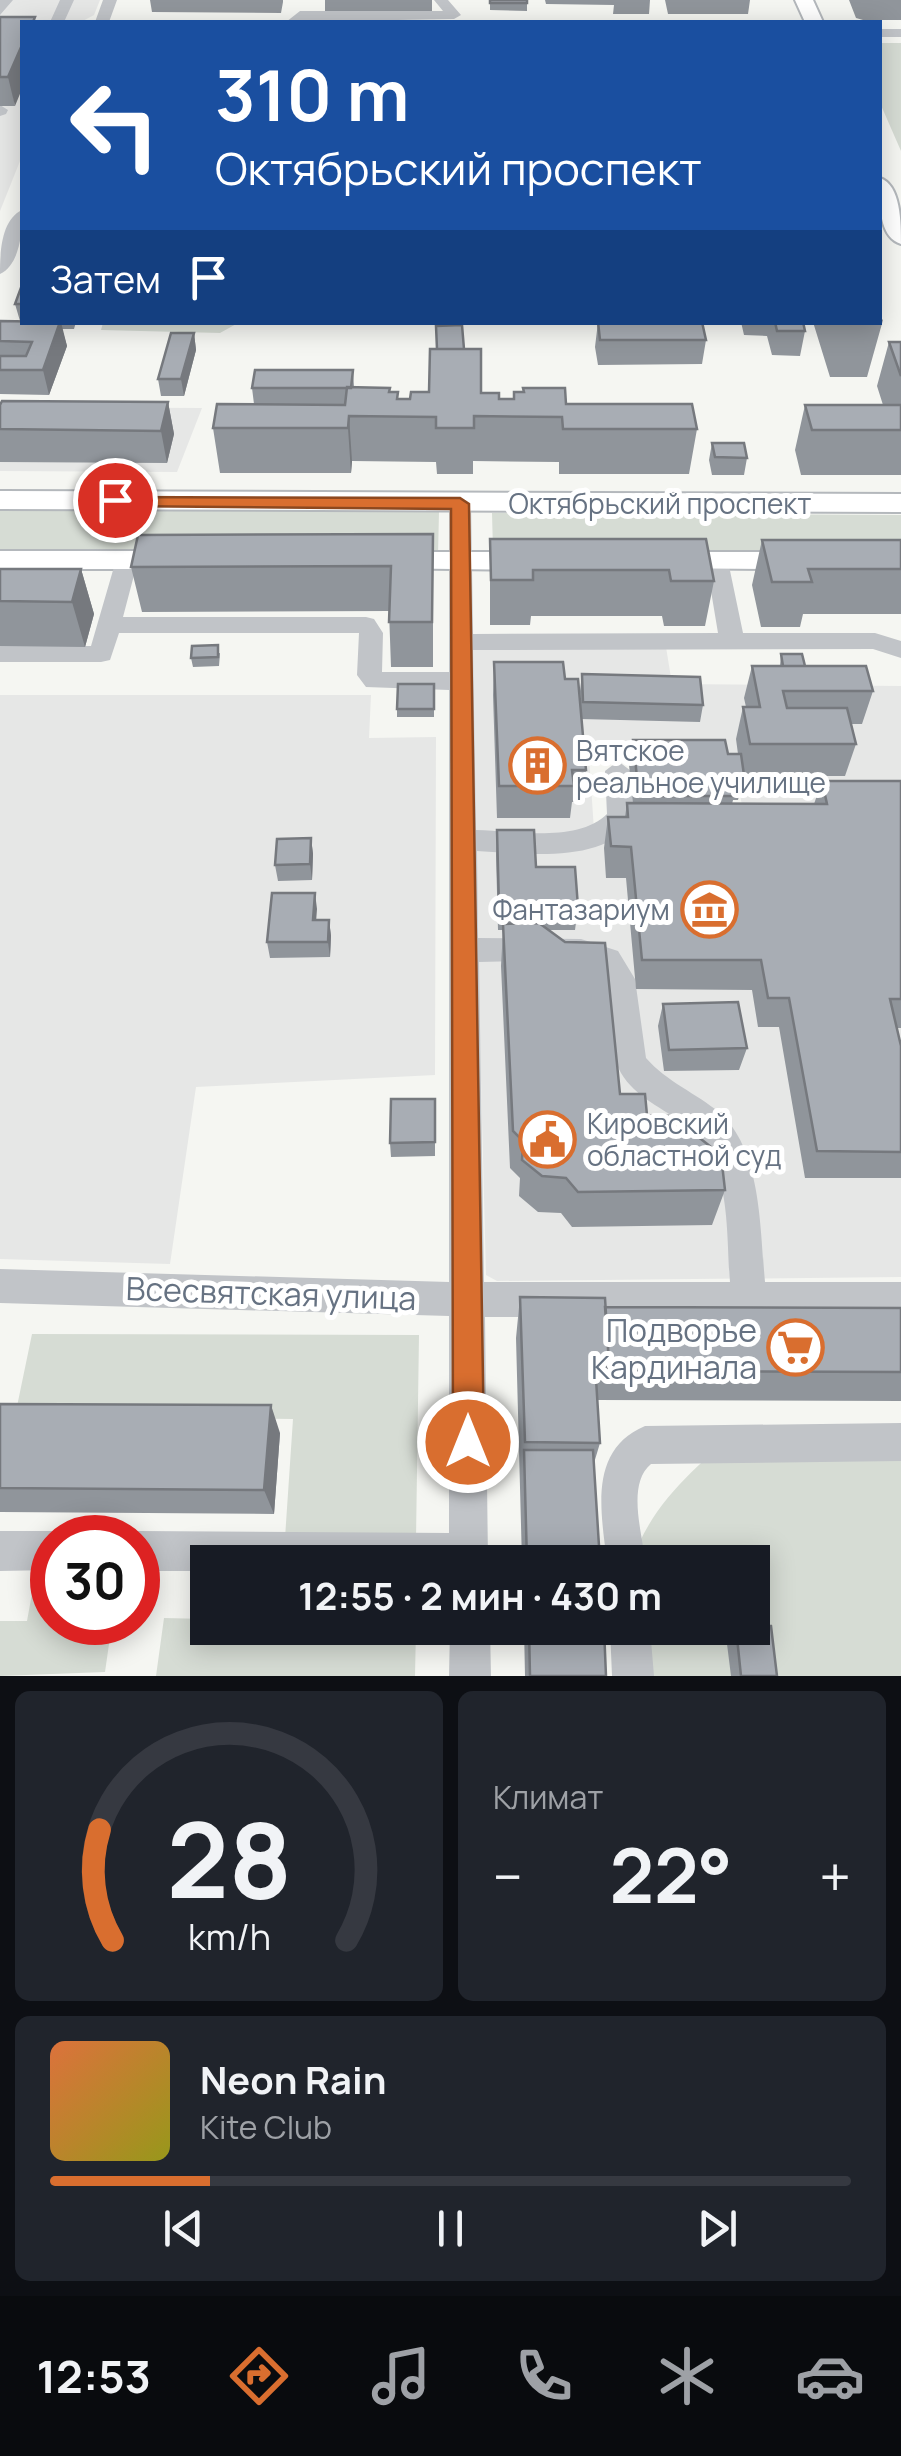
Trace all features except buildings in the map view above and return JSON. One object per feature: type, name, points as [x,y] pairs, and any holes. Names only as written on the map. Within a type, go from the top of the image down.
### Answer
[{"type":"main road","points":[[882,189],[901,237]]},
{"type":"main road","name":"Октябрьский проспект","points":[[0,500],[901,503]]},
{"type":"main road","points":[[0,560],[206,560]]},
{"type":"main road","name":"Октябрьский проспект","points":[[363,561],[559,561]]},
{"type":"main road","points":[[638,561],[901,562]]},
{"type":"street","points":[[2,18],[6,0]]},
{"type":"street","points":[[296,19],[310,0]]},
{"type":"street","points":[[296,19],[454,15],[441,0]]},
{"type":"street","points":[[0,269],[20,220]]},
{"type":"street","points":[[460,504],[469,1545]]},
{"type":"street","points":[[0,654],[101,654],[128,560]]},
{"type":"street","points":[[716,561],[732,642]]},
{"type":"street","points":[[112,625],[366,625],[371,633],[368,676],[376,682],[462,681]]},
{"type":"street","points":[[462,642],[875,641],[901,650]]},
{"type":"street","points":[[463,840],[586,840],[606,834],[620,817],[618,771]]},
{"type":"street","points":[[464,950],[586,952],[614,966],[620,978],[625,1043],[634,1067],[712,1127],[731,1158],[749,1299]]},
{"type":"street","name":"Всесвятская улица","points":[[0,1286],[468,1299],[900,1302]]},
{"type":"street","points":[[625,1545],[620,1470],[630,1452],[645,1445],[901,1442]]},
{"type":"street","points":[[0,1551],[30,1551]]},
{"type":"street","points":[[160,1551],[190,1552]]},
{"type":"street","points":[[470,1645],[470,1676]]},
{"type":"street","points":[[631,1645],[633,1676]]},
{"type":"shaded area","points":[[0,0],[100,0],[94,15],[85,20],[20,20],[20,24],[0,25]]},
{"type":"shaded area","points":[[0,42],[20,42],[20,161],[0,211]]},
{"type":"shaded area","points":[[882,43],[901,43],[901,151],[882,108]]},
{"type":"shaded area","points":[[102,325],[234,325],[220,333],[101,330]]},
{"type":"shaded area","points":[[0,407],[202,408],[177,472],[0,471]]},
{"type":"shaded area","points":[[0,508],[439,512],[438,555],[0,550]]},
{"type":"shaded area","points":[[492,513],[901,515],[901,552],[493,551]]},
{"type":"shaded area","points":[[666,647],[672,684],[901,686],[901,1277],[497,1281],[486,1275],[470,648]],"holes":[[[733,755],[746,828],[594,830],[589,756]]]},
{"type":"shaded area","points":[[0,695],[371,695],[369,738],[436,737],[435,1075],[196,1087],[170,1264],[0,1259]]},
{"type":"shaded area","points":[[32,1334],[419,1335],[416,1539],[285,1538],[293,1419],[15,1416]]},
{"type":"shaded area","points":[[743,1426],[901,1426],[901,1676],[615,1676],[613,1645],[770,1645],[770,1545],[638,1545],[663,1504],[693,1470]]},
{"type":"shaded area","points":[[30,1604],[30,1645],[109,1645],[105,1672],[0,1676],[0,1621],[27,1621]]},
{"type":"shaded area","points":[[164,1618],[190,1619],[190,1645],[416,1645],[415,1676],[156,1676]]},
{"type":"place","name":"Вятское реальное училище","points":[[537,766]]},
{"type":"place","name":"Фантазариум","points":[[709,909]]},
{"type":"place","name":"Кировский областной суд","points":[[548,1139]]},
{"type":"place","name":"Подворье Кардинала","points":[[796,1348]]},
{"type":"route","points":[[115,500],[460,504],[468,1442]]}]
